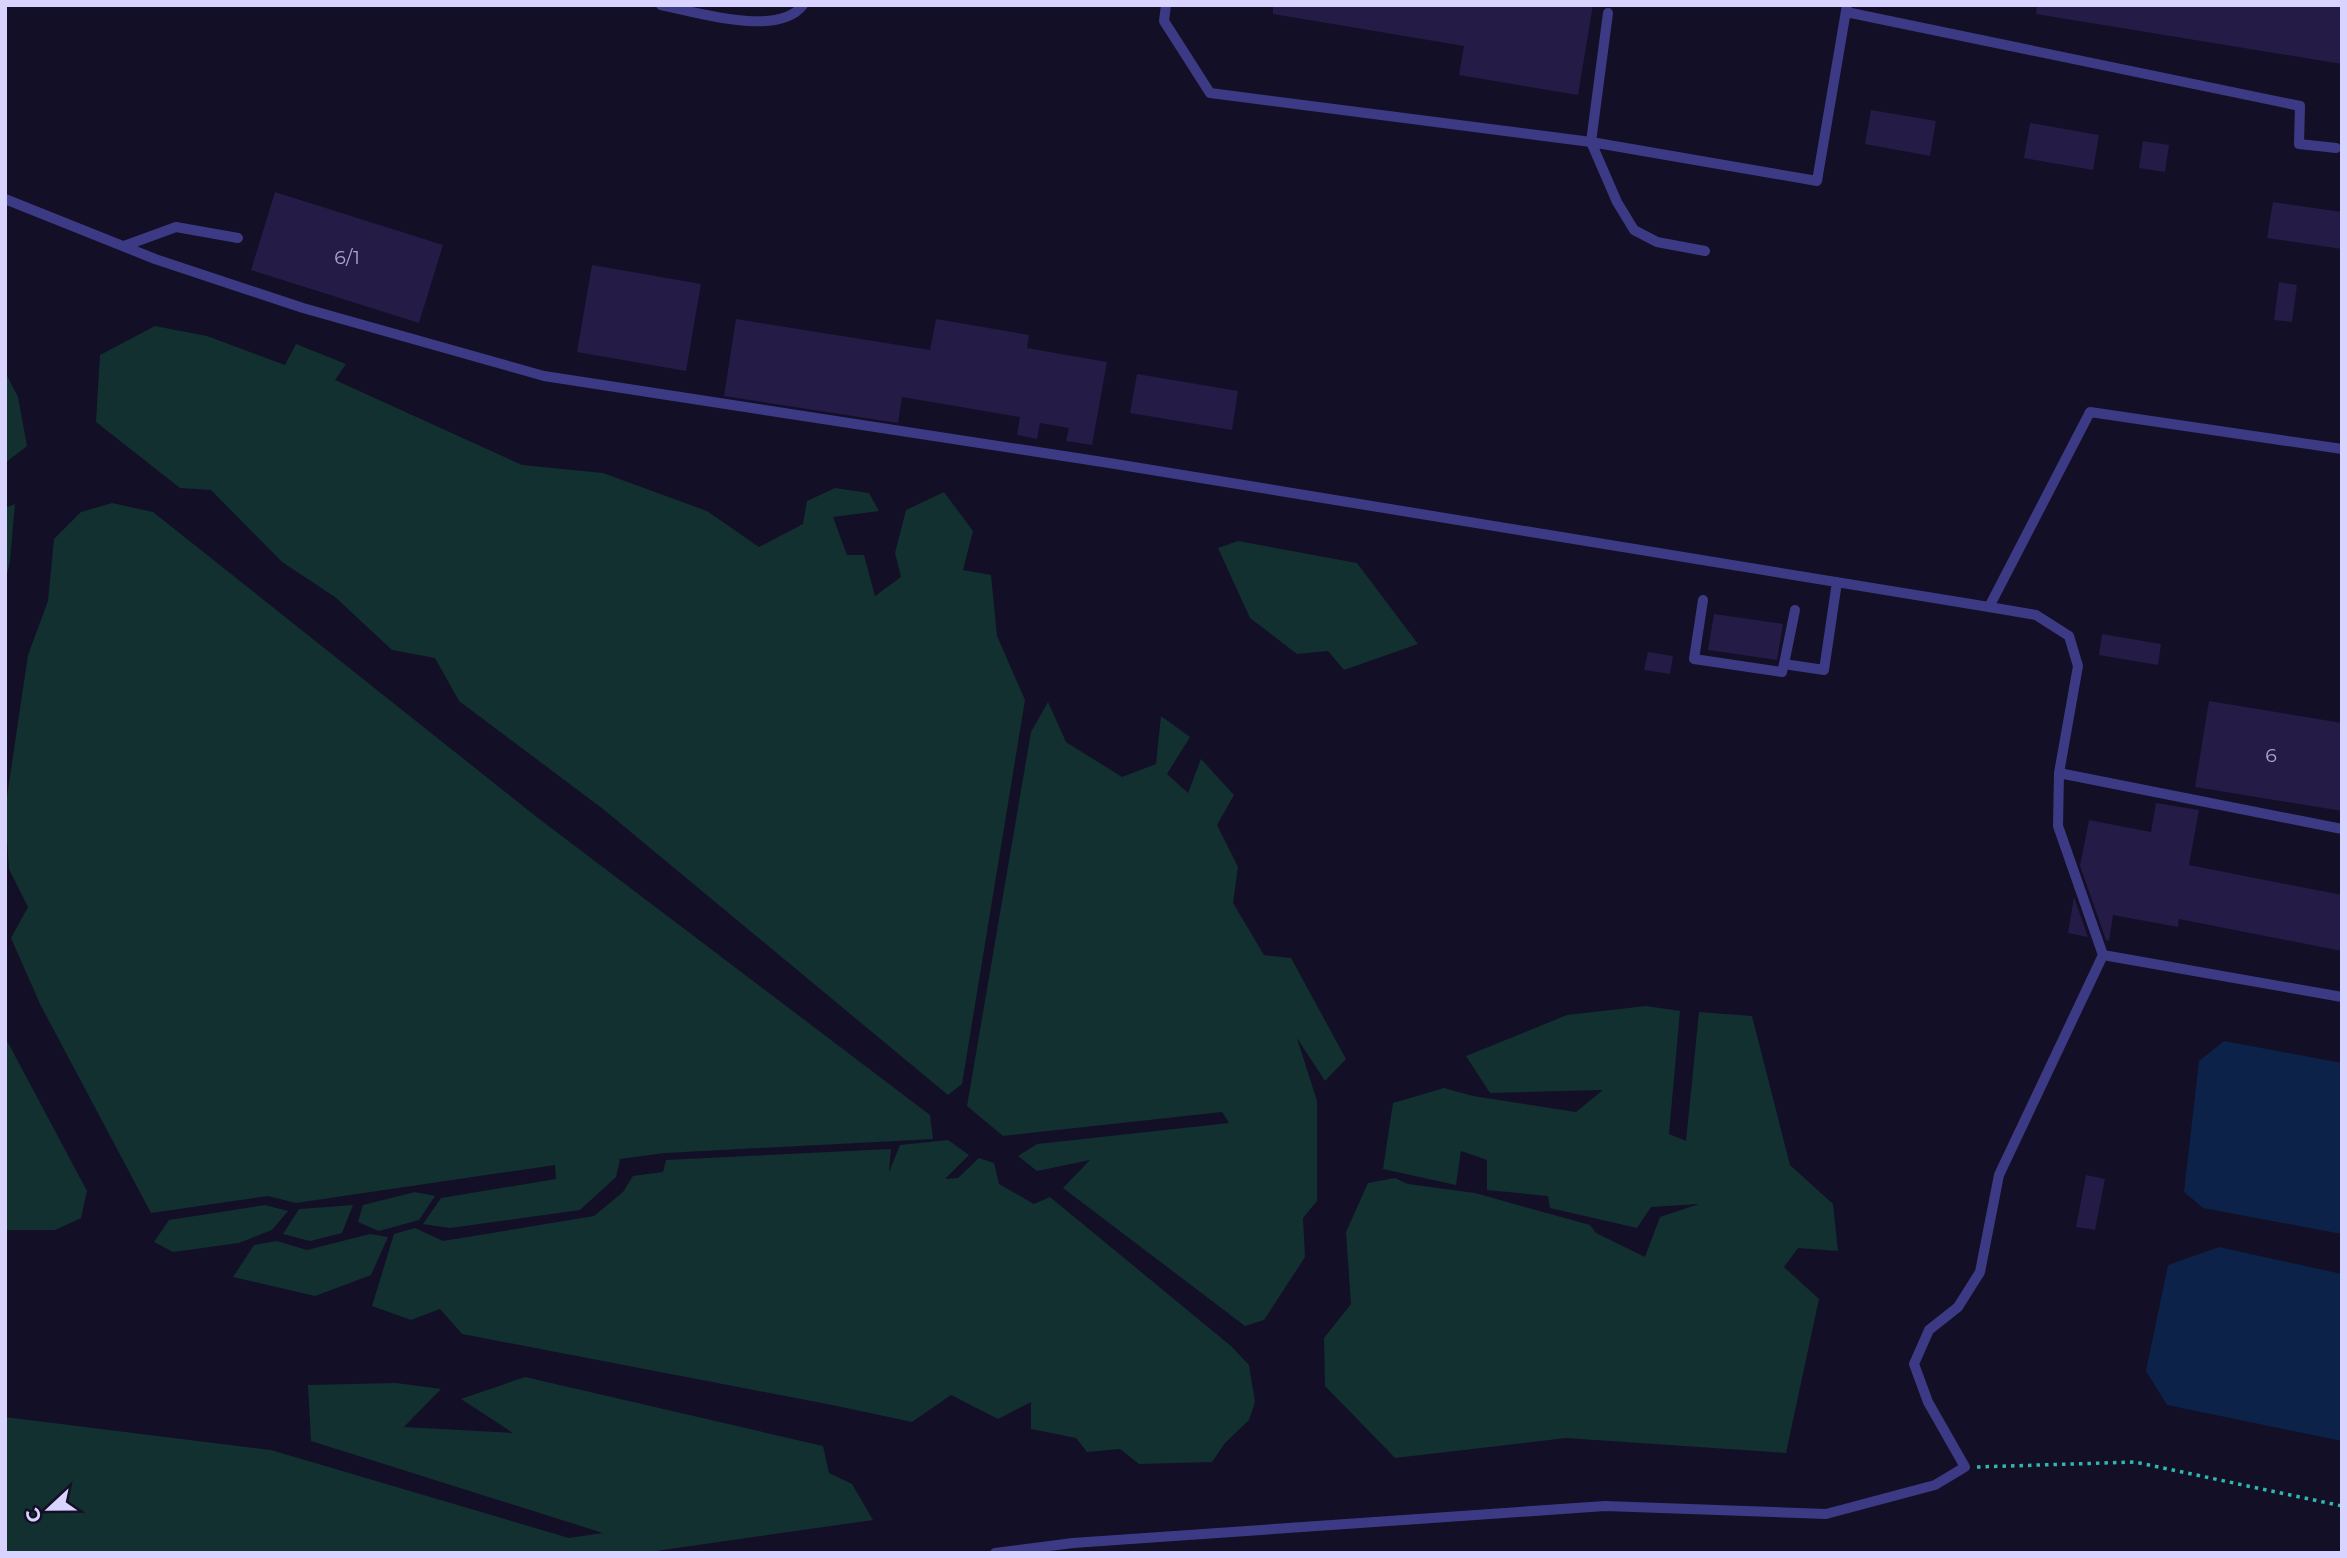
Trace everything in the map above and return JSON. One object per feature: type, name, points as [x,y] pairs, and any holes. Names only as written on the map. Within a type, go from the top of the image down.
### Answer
[{"type":"lane","points":[[661,5],[755,22],[778,20],[803,5]]},
{"type":"lane","points":[[1166,5],[1164,21],[1210,93],[1591,142],[1817,181],[1846,9],[2300,106],[2299,144],[2336,148]]},
{"type":"lane","points":[[1608,13],[1591,142],[1617,202],[1634,230],[1657,242],[1705,251]]},
{"type":"lane","points":[[5,200],[124,246],[303,308],[544,376],[1109,463],[2036,615],[2069,636],[2078,666],[2059,773],[2058,826],[2103,955],[1999,1175],[1980,1272],[1958,1307],[1928,1330],[1914,1364],[1928,1402],[1965,1467],[1935,1485],[1826,1514],[1605,1506],[1073,1543],[995,1553]]},
{"type":"lane","points":[[124,246],[176,227],[238,238]]},
{"type":"lane","points":[[1989,607],[2090,412],[2342,449]]},
{"type":"lane","points":[[1784,664],[1824,670],[1837,582]]},
{"type":"lane","points":[[1703,600],[1694,659],[1782,672],[1795,610]]},
{"type":"lane","points":[[2059,773],[2342,829]]},
{"type":"lane","points":[[2103,955],[2342,998]]},
{"type":"path","points":[[1965,1467],[2135,1462],[2342,1506]]},
{"type":"green space","points":[[155,326],[207,336],[285,365],[296,344],[346,364],[335,380],[522,465],[603,473],[707,511],[759,547],[803,524],[807,501],[835,488],[869,493],[879,511],[833,517],[847,555],[864,555],[875,596],[901,577],[895,553],[906,510],[944,492],[973,531],[963,570],[991,575],[997,636],[1025,700],[962,1084],[948,1095],[603,809],[459,701],[435,658],[392,650],[335,597],[282,562],[211,490],[180,488],[96,422],[100,355]]},
{"type":"green space","points":[[5,372],[18,397],[27,446],[5,463]]},
{"type":"green space","points":[[112,503],[153,512],[538,818],[930,1115],[933,1139],[665,1153],[620,1159],[616,1177],[580,1210],[450,1228],[423,1224],[441,1198],[556,1179],[555,1165],[296,1203],[268,1196],[151,1213],[40,1004],[11,938],[28,907],[9,869],[5,810],[28,655],[48,601],[54,539],[81,512]]},
{"type":"green space","points":[[15,504],[10,561],[5,582],[5,508]]},
{"type":"green space","points":[[1238,541],[1357,563],[1418,644],[1344,670],[1328,651],[1297,654],[1250,618],[1218,548]]},
{"type":"green space","points":[[1048,702],[1066,742],[1122,777],[1156,764],[1161,716],[1190,737],[1167,774],[1188,793],[1201,759],[1234,795],[1217,825],[1238,867],[1233,903],[1264,955],[1291,958],[1346,1059],[1325,1081],[1297,1038],[1317,1101],[1317,1201],[1303,1218],[1305,1257],[1264,1320],[1245,1326],[1063,1188],[1090,1160],[1037,1171],[1018,1156],[1037,1144],[1229,1123],[1222,1112],[1003,1136],[967,1106],[1031,732]]},
{"type":"green space","points":[[1646,1006],[1680,1011],[1669,1134],[1686,1141],[1699,1012],[1752,1016],[1790,1165],[1833,1204],[1838,1251],[1798,1248],[1784,1267],[1819,1299],[1786,1453],[1566,1438],[1395,1458],[1325,1386],[1324,1338],[1351,1304],[1346,1232],[1368,1183],[1395,1178],[1408,1184],[1475,1193],[1590,1225],[1596,1233],[1645,1257],[1660,1217],[1699,1204],[1651,1207],[1637,1228],[1550,1208],[1548,1196],[1487,1190],[1487,1160],[1461,1151],[1456,1185],[1383,1169],[1393,1103],[1444,1088],[1473,1096],[1576,1112],[1603,1090],[1490,1093],[1466,1056],[1567,1015]]},
{"type":"green space","points":[[5,1037],[87,1191],[81,1218],[55,1230],[5,1230]]},
{"type":"green space","points":[[948,1140],[969,1155],[945,1179],[958,1178],[979,1158],[994,1163],[999,1184],[1034,1204],[1050,1197],[1231,1346],[1249,1365],[1255,1402],[1249,1420],[1225,1443],[1212,1462],[1139,1464],[1120,1449],[1087,1452],[1076,1438],[1031,1429],[1031,1402],[998,1419],[951,1395],[912,1422],[462,1334],[440,1309],[411,1320],[372,1306],[394,1234],[415,1228],[443,1241],[594,1216],[623,1192],[633,1176],[663,1172],[666,1160],[891,1149],[889,1172],[900,1145]]},
{"type":"green space","points":[[415,1192],[435,1196],[419,1220],[379,1231],[358,1222],[363,1205]]},
{"type":"green space","points":[[265,1205],[288,1211],[272,1230],[239,1243],[173,1252],[154,1242],[169,1220]]},
{"type":"green space","points":[[353,1205],[342,1233],[310,1241],[283,1234],[299,1209]]},
{"type":"green space","points":[[370,1234],[388,1237],[371,1275],[315,1296],[233,1277],[254,1245],[277,1241],[307,1250]]},
{"type":"green space","points":[[525,1377],[823,1446],[829,1473],[852,1484],[873,1520],[642,1553],[5,1553],[5,1417],[271,1450],[569,1538],[603,1533],[311,1441],[308,1385],[396,1383],[441,1389],[404,1427],[513,1433],[461,1399]]},
{"type":"water","points":[[2224,1041],[2342,1063],[2342,1234],[2203,1208],[2184,1192],[2199,1061]]},
{"type":"water","points":[[2219,1247],[2342,1274],[2342,1441],[2167,1405],[2146,1371],[2168,1265]]},
{"type":"building","points":[[1273,5],[1593,5],[1578,95],[1459,75],[1464,46],[1273,14]]},
{"type":"building","points":[[2037,5],[2342,5],[2342,64],[2036,14]]},
{"type":"building","points":[[1871,110],[1936,121],[1930,156],[1865,144]]},
{"type":"building","points":[[2030,123],[2099,135],[2093,170],[2024,158]]},
{"type":"building","points":[[2143,141],[2169,145],[2165,172],[2139,168]]},
{"type":"building","points":[[275,192],[443,245],[419,323],[251,270]]},
{"type":"building","points":[[2273,202],[2342,212],[2342,249],[2267,238]]},
{"type":"building","points":[[592,265],[701,284],[686,371],[577,352]]},
{"type":"building","points":[[2279,282],[2297,285],[2292,322],[2274,320]]},
{"type":"building","points":[[736,319],[930,350],[936,319],[1029,335],[1027,348],[1107,362],[1092,445],[1066,441],[1069,428],[1040,423],[1037,439],[1017,435],[1020,417],[902,397],[898,423],[724,396]]},
{"type":"building","points":[[1137,374],[1238,391],[1232,430],[1130,413]]},
{"type":"building","points":[[1714,614],[1783,624],[1777,660],[1708,650]]},
{"type":"building","points":[[2102,634],[2161,644],[2158,665],[2099,655]]},
{"type":"building","points":[[1648,652],[1673,656],[1670,674],[1644,670]]},
{"type":"building","points":[[2209,701],[2342,723],[2342,811],[2195,787]]},
{"type":"building","points":[[2156,803],[2199,810],[2189,865],[2342,895],[2342,951],[2179,919],[2178,927],[2113,915],[2109,941],[2106,940],[2080,866],[2089,820],[2151,832]]},
{"type":"building","points":[[2074,897],[2088,937],[2068,933]]},
{"type":"building","points":[[2086,1175],[2105,1179],[2095,1230],[2076,1227]]}]
